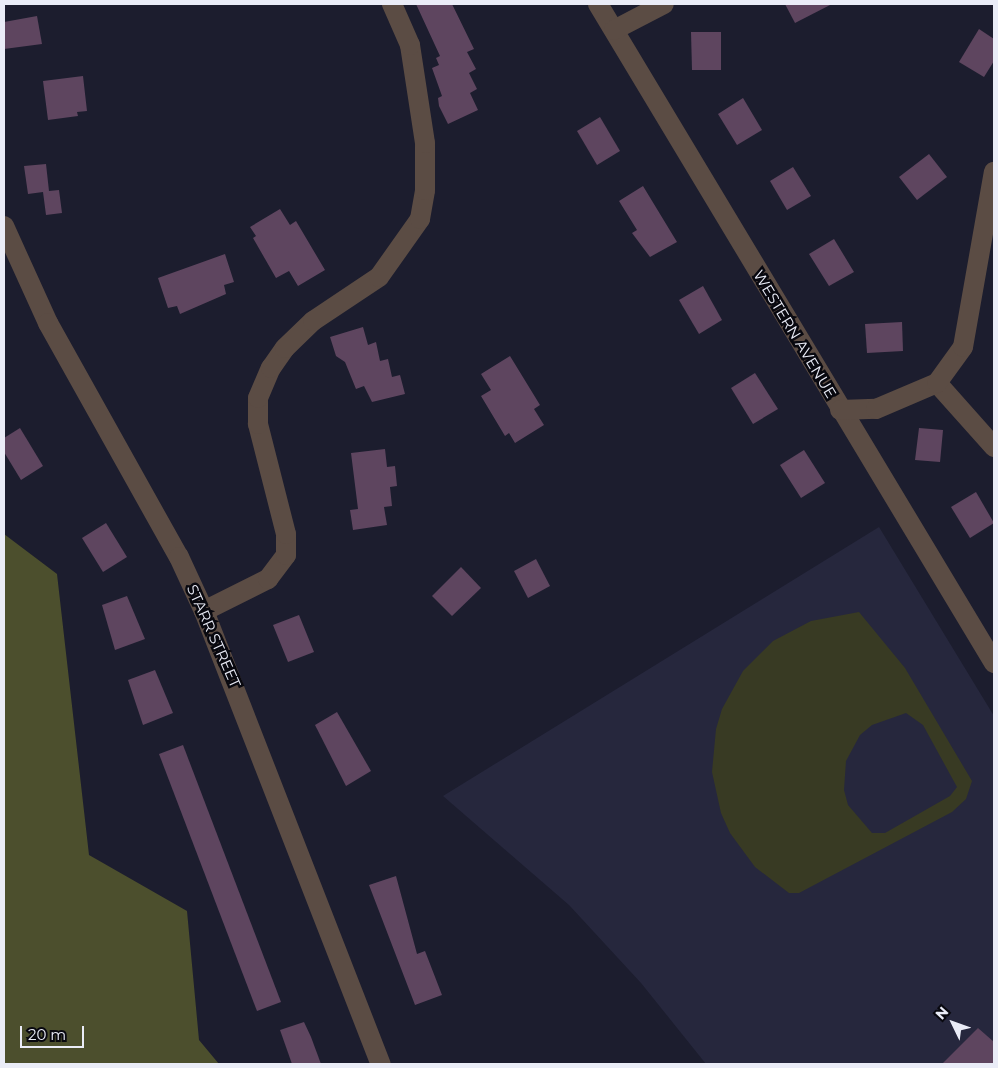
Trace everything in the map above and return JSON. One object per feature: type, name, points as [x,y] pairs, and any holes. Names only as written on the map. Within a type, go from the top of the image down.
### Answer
[{"type":"street","points":[[204,611],[268,579],[286,556],[286,534],[258,424],[258,398],[271,368],[285,348],[313,321],[375,281],[420,219],[426,190],[425,143],[410,45],[392,4]]},
{"type":"street","name":"WESTERN AVENUE","points":[[598,4],[840,410],[994,663]]},
{"type":"street","points":[[614,30],[664,4]]},
{"type":"street","points":[[840,410],[876,409],[937,383],[963,347],[994,172]]},
{"type":"street","name":"STARR STREET","points":[[4,226],[48,323],[179,557],[204,611],[382,1064]]},
{"type":"street","points":[[937,383],[994,447]]},
{"type":"shaded area","points":[[879,527],[994,716],[994,1064],[706,1064],[641,983],[569,905],[443,796]]},
{"type":"green space","points":[[4,534],[57,574],[89,855],[187,911],[199,1040],[219,1064],[4,1064]]},
{"type":"green space","points":[[859,612],[905,668],[972,781],[966,799],[952,812],[799,893],[789,893],[755,867],[730,833],[721,813],[712,772],[716,729],[722,709],[743,671],[773,641],[811,621]],"holes":[[[906,713],[923,725],[957,787],[950,796],[885,833],[872,833],[848,805],[844,790],[846,761],[860,735],[872,725]]]},
{"type":"building","points":[[416,4],[452,4],[474,49],[467,52],[476,69],[469,73],[477,89],[470,93],[478,110],[448,124],[439,106],[438,98],[442,96],[432,68],[439,65],[436,58],[440,56]]},
{"type":"building","points":[[785,4],[832,4],[795,23]]},
{"type":"building","points":[[37,16],[42,44],[4,49],[4,22]]},
{"type":"building","points":[[979,29],[994,39],[994,61],[984,77],[959,62]]},
{"type":"building","points":[[691,32],[721,32],[721,70],[692,70]]},
{"type":"building","points":[[83,76],[87,111],[77,112],[78,116],[48,120],[43,81]]},
{"type":"building","points":[[743,98],[762,130],[737,145],[718,114]]},
{"type":"building","points":[[600,117],[620,151],[597,165],[577,131]]},
{"type":"building","points":[[929,154],[947,177],[917,200],[899,177]]},
{"type":"building","points":[[46,164],[49,191],[59,190],[62,213],[46,215],[43,192],[28,194],[24,166]]},
{"type":"building","points":[[793,167],[811,196],[787,210],[770,181]]},
{"type":"building","points":[[643,186],[677,242],[650,257],[632,233],[637,230],[619,201]]},
{"type":"building","points":[[280,209],[290,225],[296,221],[325,270],[298,286],[289,271],[276,278],[253,238],[256,236],[250,227]]},
{"type":"building","points":[[834,239],[854,272],[829,286],[809,254]]},
{"type":"building","points":[[225,254],[234,282],[224,285],[226,294],[180,314],[177,306],[168,308],[158,278]]},
{"type":"building","points":[[703,286],[722,320],[699,334],[679,300]]},
{"type":"building","points":[[902,322],[903,351],[867,353],[865,324]]},
{"type":"building","points":[[363,327],[368,345],[376,342],[380,361],[388,359],[392,377],[400,375],[405,394],[372,402],[364,386],[356,389],[345,362],[336,356],[330,337]]},
{"type":"building","points":[[510,356],[540,405],[534,409],[544,425],[515,443],[509,433],[505,436],[481,396],[491,390],[481,374]]},
{"type":"building","points":[[755,373],[778,409],[753,424],[731,388]]},
{"type":"building","points":[[20,428],[43,466],[21,480],[4,452],[4,438]]},
{"type":"building","points":[[919,428],[943,430],[940,462],[915,460]]},
{"type":"building","points":[[385,449],[387,467],[395,466],[397,486],[390,487],[392,506],[384,507],[387,525],[353,530],[350,510],[358,509],[351,453]]},
{"type":"building","points":[[804,450],[825,483],[801,498],[780,465]]},
{"type":"building","points":[[976,492],[994,523],[970,538],[951,507]]},
{"type":"building","points":[[106,523],[127,557],[103,572],[82,538]]},
{"type":"building","points":[[536,559],[550,586],[528,598],[514,571]]},
{"type":"building","points":[[461,567],[481,588],[452,616],[432,596]]},
{"type":"building","points":[[127,596],[145,639],[115,650],[102,605]]},
{"type":"building","points":[[299,615],[314,652],[288,662],[273,625]]},
{"type":"building","points":[[155,670],[173,713],[143,725],[128,680]]},
{"type":"building","points":[[337,712],[371,771],[346,786],[315,725]]},
{"type":"building","points":[[183,745],[281,1002],[257,1011],[159,754]]},
{"type":"building","points":[[396,876],[417,954],[425,951],[442,995],[415,1005],[369,885]]},
{"type":"building","points":[[304,1022],[321,1064],[292,1064],[280,1030]]},
{"type":"building","points":[[978,1028],[994,1042],[994,1064],[942,1064]]}]
